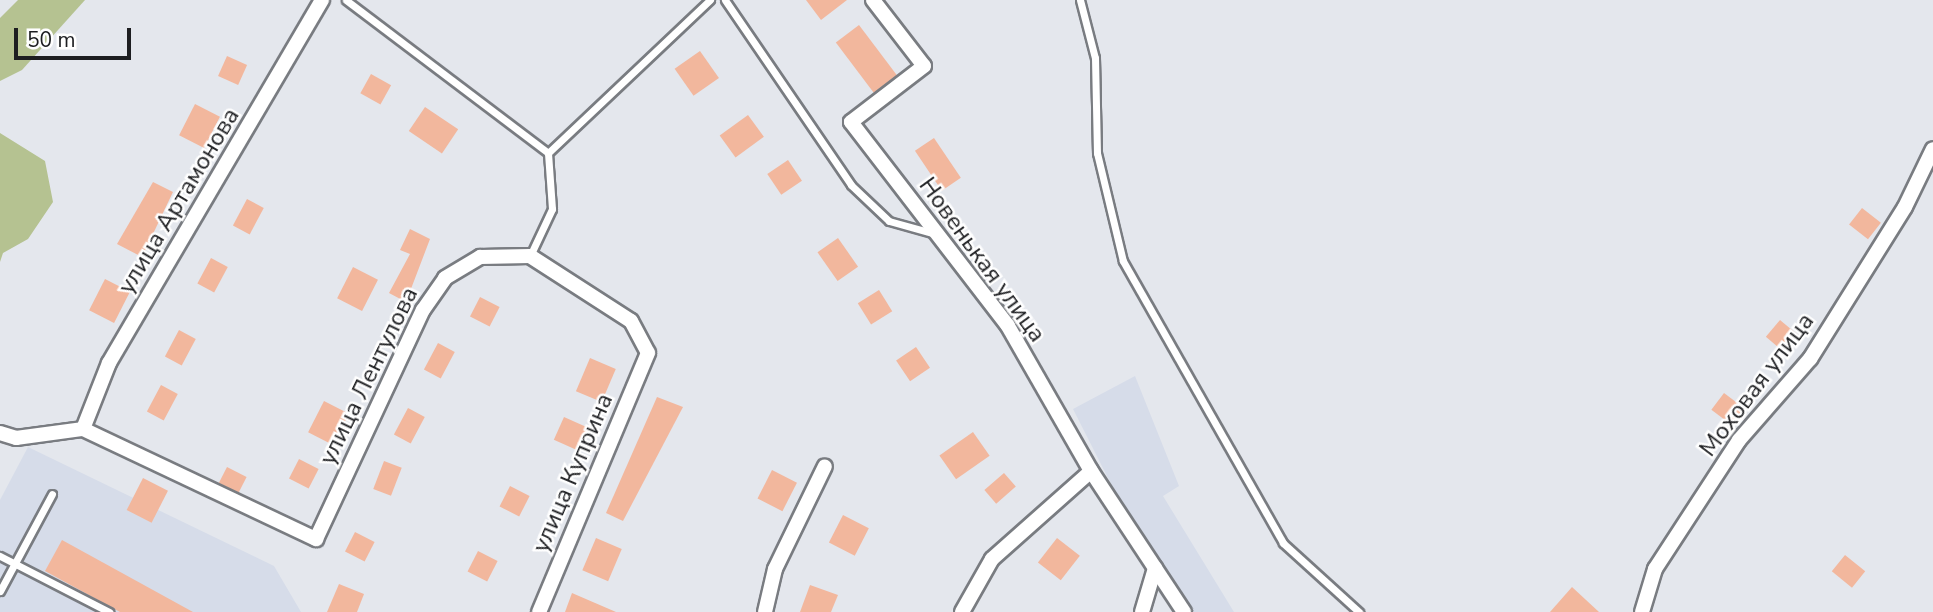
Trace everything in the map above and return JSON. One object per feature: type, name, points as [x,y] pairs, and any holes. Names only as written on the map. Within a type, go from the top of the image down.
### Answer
[{"type":"street","name":"улица Артамонова","points":[[83,429],[109,363],[322,0]]},
{"type":"street","name":"Новенькая улица","points":[[873,0],[924,66],[852,122],[1008,327],[1091,471],[1184,612]]},
{"type":"street","name":"Моховая улица","points":[[1642,612],[1655,569],[1739,440],[1810,359],[1905,207],[1933,149]]},
{"type":"street","name":"улица Лентулова","points":[[83,429],[316,539],[423,310],[445,278],[480,257],[530,256]]},
{"type":"street","name":"улица Куприна","points":[[530,256],[631,321],[648,353],[539,612]]},
{"type":"street","points":[[0,433],[16,438],[83,429]]},
{"type":"street","points":[[765,612],[775,569],[825,467]]},
{"type":"street","points":[[962,612],[992,559],[1091,471]]},
{"type":"street","points":[[1142,612],[1154,568]]},
{"type":"lane","points":[[346,0],[548,153],[552,209],[530,256]]},
{"type":"lane","points":[[548,153],[710,0]]},
{"type":"lane","points":[[725,0],[851,185],[889,221],[937,234]]},
{"type":"lane","points":[[1080,0],[1096,58],[1097,153],[1123,261],[1283,543],[1359,612]]},
{"type":"lane","points":[[0,591],[52,494]]},
{"type":"lane","points":[[0,556],[108,612]]},
{"type":"shaded area","points":[[1135,376],[1179,486],[1163,496],[1234,612],[1176,612],[1073,409]]},
{"type":"shaded area","points":[[28,447],[274,566],[301,612],[0,612],[0,500]]},
{"type":"green space","points":[[18,0],[85,0],[22,70],[0,81],[0,18]]},
{"type":"green space","points":[[0,133],[45,161],[53,202],[28,239],[3,253],[0,262]]},
{"type":"building","points":[[806,0],[847,0],[821,20]]},
{"type":"building","points":[[859,25],[897,75],[874,93],[836,42]]},
{"type":"building","points":[[700,51],[719,78],[694,96],[675,69]]},
{"type":"building","points":[[227,56],[247,65],[238,85],[218,76]]},
{"type":"building","points":[[371,74],[391,85],[380,104],[360,93]]},
{"type":"building","points":[[195,104],[220,117],[204,148],[179,135]]},
{"type":"building","points":[[425,107],[458,129],[442,153],[409,131]]},
{"type":"building","points":[[748,115],[764,137],[736,157],[720,136]]},
{"type":"building","points":[[934,138],[961,178],[942,191],[915,151]]},
{"type":"building","points":[[788,160],[802,181],[781,195],[767,174]]},
{"type":"building","points":[[153,182],[173,192],[142,257],[117,244]]},
{"type":"building","points":[[247,199],[264,208],[250,234],[233,225]]},
{"type":"building","points":[[1862,208],[1881,223],[1868,239],[1849,225]]},
{"type":"building","points":[[410,229],[430,239],[406,302],[389,293],[410,254],[400,250]]},
{"type":"building","points":[[838,238],[858,267],[838,281],[818,252]]},
{"type":"building","points":[[211,258],[228,267],[214,293],[197,284]]},
{"type":"building","points":[[353,267],[378,280],[362,311],[337,298]]},
{"type":"building","points":[[105,279],[130,292],[114,323],[89,310]]},
{"type":"building","points":[[879,290],[892,311],[871,324],[858,303]]},
{"type":"building","points":[[480,297],[500,307],[490,327],[470,317]]},
{"type":"building","points":[[1780,320],[1799,336],[1785,353],[1766,337]]},
{"type":"building","points":[[179,330],[196,339],[182,365],[165,356]]},
{"type":"building","points":[[438,343],[455,352],[441,378],[424,369]]},
{"type":"building","points":[[916,347],[930,368],[910,381],[896,360]]},
{"type":"building","points":[[590,358],[616,369],[602,402],[576,391]]},
{"type":"building","points":[[161,385],[178,394],[164,420],[147,411]]},
{"type":"building","points":[[1724,393],[1744,408],[1731,425],[1711,410]]},
{"type":"building","points":[[657,397],[683,407],[623,521],[606,513]]},
{"type":"building","points":[[324,401],[349,414],[333,445],[308,432]]},
{"type":"building","points":[[408,408],[425,417],[411,443],[394,434]]},
{"type":"building","points":[[564,417],[589,428],[578,451],[554,440]]},
{"type":"building","points":[[973,432],[990,456],[956,479],[939,456]]},
{"type":"building","points":[[299,459],[319,469],[309,489],[289,479]]},
{"type":"building","points":[[384,461],[402,468],[391,496],[373,489]]},
{"type":"building","points":[[227,467],[247,477],[238,493],[219,483]]},
{"type":"building","points":[[772,470],[797,483],[782,511],[757,499]]},
{"type":"building","points":[[1004,473],[1016,487],[996,504],[984,490]]},
{"type":"building","points":[[143,478],[168,491],[152,523],[127,510]]},
{"type":"building","points":[[510,486],[530,496],[519,516],[500,506]]},
{"type":"building","points":[[843,515],[869,528],[855,556],[829,543]]},
{"type":"building","points":[[355,532],[375,542],[365,562],[345,552]]},
{"type":"building","points":[[596,538],[622,549],[608,581],[582,570]]},
{"type":"building","points":[[1057,538],[1080,556],[1061,580],[1038,562]]},
{"type":"building","points":[[62,540],[193,612],[120,612],[45,571]]},
{"type":"building","points":[[478,551],[498,561],[487,581],[468,571]]},
{"type":"building","points":[[1845,555],[1865,571],[1852,588],[1832,571]]},
{"type":"building","points":[[339,584],[364,594],[357,612],[327,612]]},
{"type":"building","points":[[810,585],[838,595],[831,612],[800,612]]},
{"type":"building","points":[[1572,587],[1599,612],[1550,612]]},
{"type":"building","points":[[572,593],[616,612],[565,612]]}]
